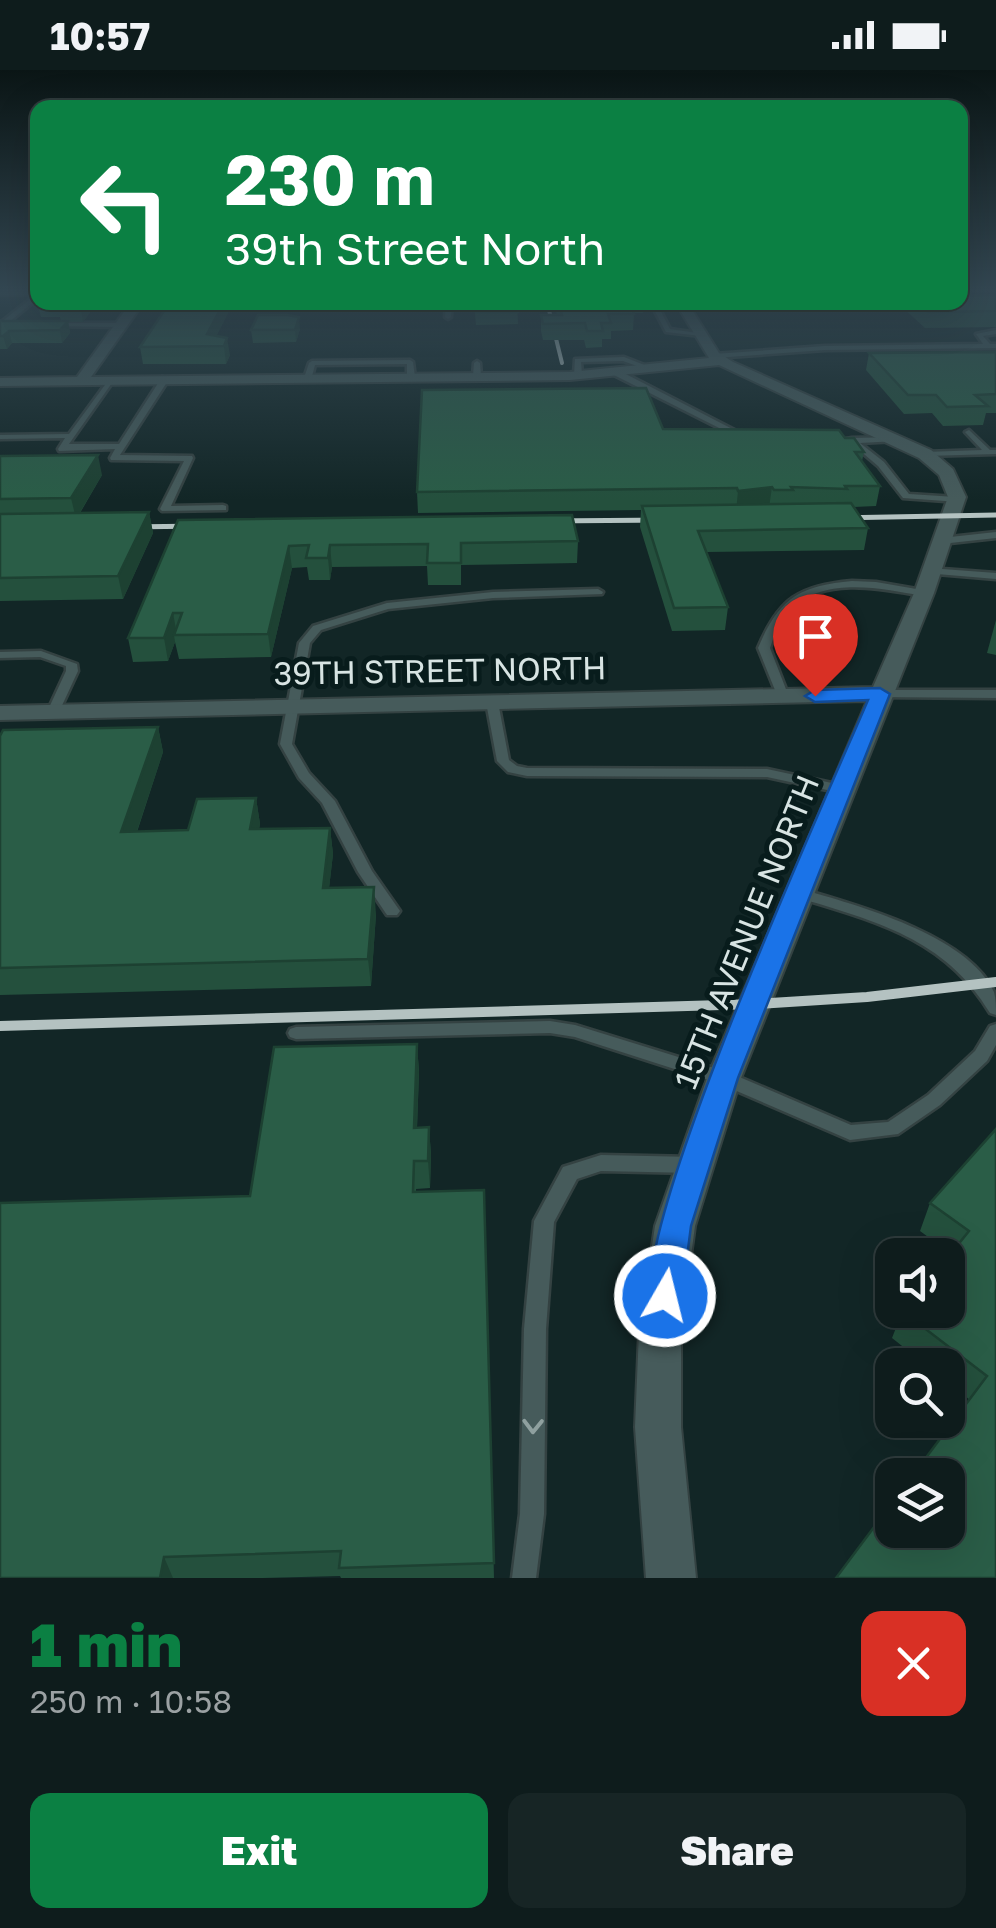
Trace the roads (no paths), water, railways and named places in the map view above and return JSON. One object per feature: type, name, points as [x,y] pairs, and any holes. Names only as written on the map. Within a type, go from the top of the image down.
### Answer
[{"type":"street","points":[[81,380],[97,359]]},
{"type":"street","points":[[0,382],[411,377],[477,370],[578,375],[690,359]]},
{"type":"street","points":[[728,359],[925,454],[948,474],[956,500]]},
{"type":"street","name":"15TH AVENUE NORTH","points":[[671,1578],[658,1427],[660,1332],[674,1226],[724,1078],[956,500]]},
{"type":"street","name":"39TH STREET NORTH","points":[[0,712],[880,694]]},
{"type":"lane","points":[[578,375],[577,360],[606,359]]},
{"type":"lane","points":[[625,359],[648,368]]},
{"type":"lane","points":[[613,372],[717,426],[758,441]]},
{"type":"lane","points":[[165,379],[114,458],[189,458],[164,510],[224,508]]},
{"type":"lane","points":[[56,458],[110,380]]},
{"type":"lane","points":[[968,432],[992,452],[996,461]]},
{"type":"lane","points":[[0,436],[71,436]]},
{"type":"lane","points":[[823,441],[899,439]]},
{"type":"lane","points":[[852,440],[881,464],[906,496],[956,500]]},
{"type":"lane","points":[[64,446],[121,446]]},
{"type":"lane","points":[[925,454],[992,452]]},
{"type":"lane","points":[[941,541],[996,535]]},
{"type":"lane","points":[[782,697],[764,648],[773,623],[797,600],[831,584],[846,582],[926,582],[996,576]]},
{"type":"lane","points":[[392,911],[365,872],[328,801],[304,775],[286,744],[305,642],[317,628],[342,619],[432,599],[598,592]]},
{"type":"lane","points":[[0,655],[42,654],[71,664],[72,671],[52,712]]},
{"type":"lane","points":[[880,694],[996,694]]},
{"type":"lane","points":[[492,702],[503,761],[513,769],[766,773],[841,789]]},
{"type":"lane","points":[[801,894],[863,912],[934,946],[984,984],[996,1009]]},
{"type":"lane","points":[[296,1033],[550,1027],[575,1031],[724,1078],[850,1133],[892,1129],[934,1100],[980,1056],[996,1030]]},
{"type":"lane","points":[[524,1578],[532,1514],[535,1328],[544,1221],[570,1173],[600,1163],[695,1165]]},
{"type":"railway","points":[[835,518],[996,515]]},
{"type":"railway","points":[[545,521],[670,520]]},
{"type":"railway","points":[[125,527],[205,526]]},
{"type":"railway","points":[[0,1026],[756,1004],[867,997],[996,982]]}]
